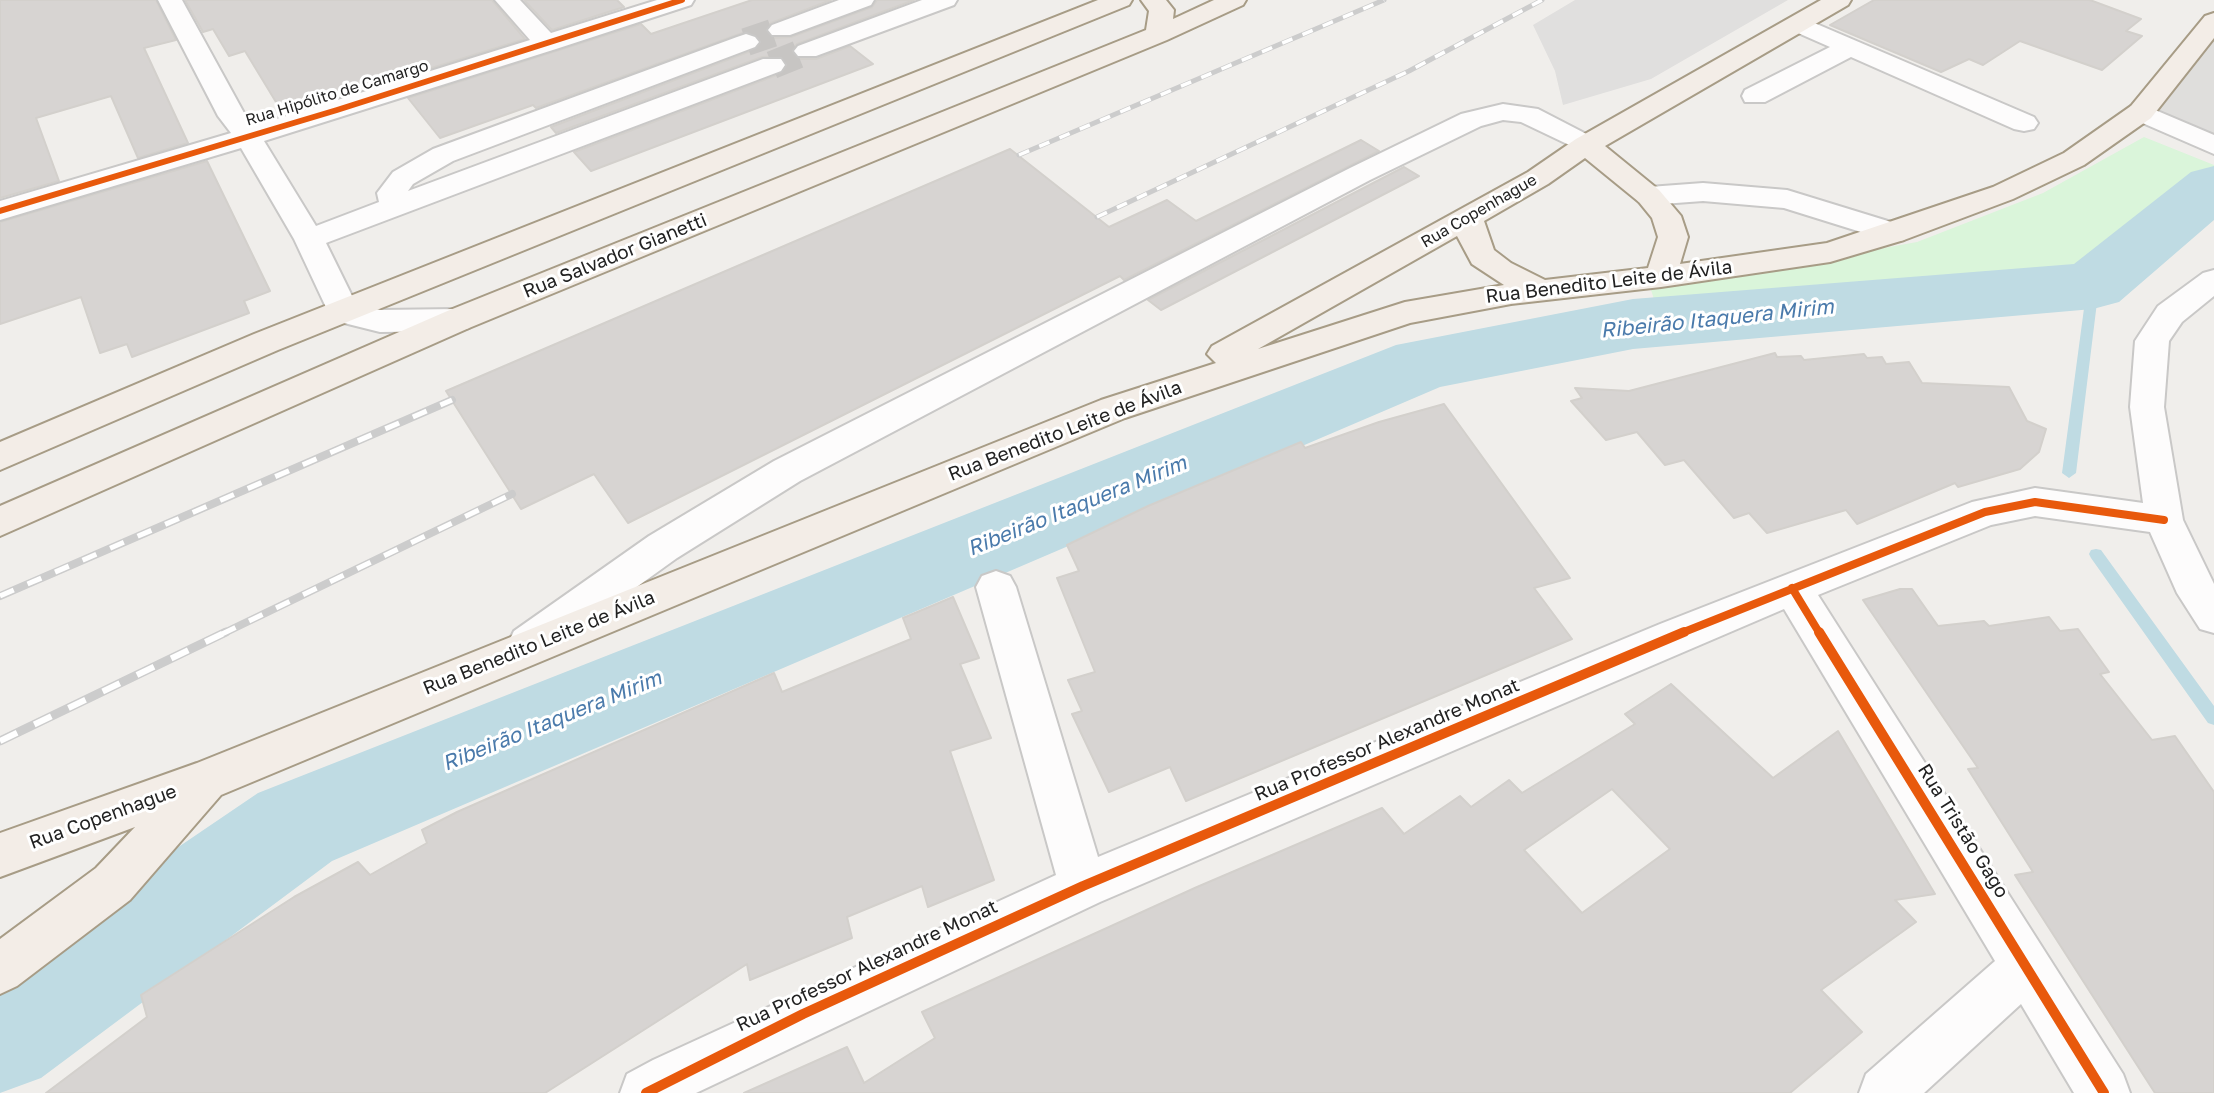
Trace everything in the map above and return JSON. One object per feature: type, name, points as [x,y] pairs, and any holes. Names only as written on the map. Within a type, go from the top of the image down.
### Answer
[{"type":"main road","points":[[0,457],[343,312],[1120,0]]},
{"type":"main road","points":[[1153,0],[1162,10],[1158,35]]},
{"type":"main road","name":"Rua Salvador Gianetti","points":[[0,522],[457,320],[1158,35],[1234,0]]},
{"type":"main road","name":"Rua Copenhague","points":[[1113,409],[1146,385],[1226,354],[1538,178],[1586,145],[1839,0]]},
{"type":"main road","name":"Rua Benedito Leite de Ávila","points":[[0,969],[113,884],[207,780],[1113,409],[1405,313],[1466,301],[1661,277],[1830,252],[1893,233],[2003,193],[2074,159],[2141,112],[2214,20]]},
{"type":"main road","points":[[1586,145],[1644,191],[1666,216],[1673,237],[1661,277]]},
{"type":"main road","points":[[1538,178],[1644,191]]},
{"type":"main road","points":[[1468,217],[1475,245],[1483,257],[1500,270],[1542,291]]},
{"type":"main road","name":"Rua Copenhague","points":[[0,855],[207,780]]},
{"type":"street","points":[[170,0],[232,116],[247,135],[310,239],[343,312],[380,321],[457,320]]},
{"type":"street","points":[[507,0],[547,44]]},
{"type":"street","name":"Rua Hipólito de Camargo","points":[[0,211],[547,44],[682,0]]},
{"type":"street","points":[[781,30],[862,0]]},
{"type":"street","points":[[807,51],[945,0]]},
{"type":"street","points":[[1798,24],[2024,123]]},
{"type":"street","points":[[394,206],[392,193],[403,178],[443,155],[746,42]]},
{"type":"street","points":[[1755,96],[1850,47]]},
{"type":"street","points":[[310,239],[772,65]]},
{"type":"street","points":[[509,656],[663,547],[787,471],[1360,174],[1471,120],[1503,112],[1528,115],[1550,123],[1586,145]]},
{"type":"street","points":[[2141,112],[2209,144]]},
{"type":"street","points":[[1644,191],[1703,192],[1787,199],[1893,233]]},
{"type":"street","points":[[2214,280],[2170,314],[2152,341],[2147,407],[2164,520],[2191,582],[2214,617]]},
{"type":"street","name":"Rua Professor Alexandre Monat","points":[[646,1093],[671,1078],[803,1014],[1083,886],[1792,588],[1985,512],[2038,503],[2164,520]]},
{"type":"street","points":[[996,587],[1083,886]]},
{"type":"street","name":"Rua Tristão Gago","points":[[1792,588],[2104,1093]]},
{"type":"street","points":[[1885,1093],[2026,966]]},
{"type":"shaded area","points":[[1575,0],[1788,0],[1651,79],[1563,105],[1555,71],[1533,25]]},
{"type":"shaded area","points":[[2214,18],[2214,148],[2147,115]]},
{"type":"green space","points":[[2144,137],[2214,165],[2214,176],[2088,274],[2067,282],[1936,283],[1655,302],[1651,290],[1917,242],[2043,193]]},
{"type":"building","points":[[0,0],[156,0],[176,40],[144,48],[188,143],[138,158],[111,96],[36,118],[59,181],[0,198]]},
{"type":"building","points":[[185,0],[492,0],[525,39],[393,80],[390,76],[279,107],[245,51],[229,56],[213,29],[203,32]]},
{"type":"building","points":[[524,0],[617,0],[624,7],[552,30]]},
{"type":"building","points":[[752,0],[831,0],[771,23],[765,30],[772,38],[791,37],[872,7],[877,0],[914,0],[797,44],[791,51],[798,59],[816,59],[850,46],[873,64],[591,171],[574,152],[782,73],[787,64],[781,56],[762,57],[556,133],[551,127],[756,49],[761,40],[756,35],[745,32],[536,108],[533,105],[440,138],[408,98],[641,24],[651,34]]},
{"type":"building","points":[[1874,0],[2090,0],[2141,19],[2126,31],[2142,36],[2102,70],[2020,41],[1983,65],[1969,59],[1941,72],[1830,25]]},
{"type":"building","points":[[1361,140],[1379,151],[1124,280],[1120,276],[628,523],[594,474],[521,509],[446,391],[1010,149],[1109,227],[1167,200],[1196,221]]},
{"type":"building","points":[[207,161],[270,291],[244,301],[249,313],[132,357],[127,344],[100,353],[81,297],[0,324],[0,222]]},
{"type":"building","points":[[1404,167],[1419,176],[1161,310],[1148,300]]},
{"type":"building","points":[[1775,353],[1777,357],[1801,356],[1804,360],[1864,354],[1867,358],[1882,357],[1886,364],[1909,362],[1922,383],[2009,387],[2027,421],[2046,429],[2039,452],[2020,469],[1958,487],[1955,483],[1857,524],[1846,510],[1767,533],[1749,513],[1734,518],[1684,460],[1665,465],[1637,432],[1606,440],[1571,401],[1582,398],[1575,388],[1629,391]]},
{"type":"building","points":[[1444,404],[1570,578],[1534,588],[1572,639],[1186,801],[1170,767],[1109,792],[1072,714],[1082,711],[1068,680],[1095,672],[1057,578],[1079,571],[1067,545],[1148,506],[1301,442],[1305,448],[1379,422]]},
{"type":"building","points":[[1900,589],[1912,589],[1938,626],[1984,621],[1989,626],[2049,617],[2060,631],[2078,629],[2109,672],[2100,674],[2152,740],[2175,736],[2214,792],[2214,1093],[2155,1093],[2015,875],[2033,872],[1968,769],[1978,768],[1863,600]]},
{"type":"building","points":[[953,597],[979,658],[960,664],[991,738],[950,751],[994,880],[928,907],[922,886],[847,917],[852,938],[750,980],[747,964],[545,1093],[46,1093],[147,1017],[141,995],[294,897],[358,862],[370,875],[427,843],[422,830],[457,812],[774,673],[782,692],[911,639],[903,618]]},
{"type":"building","points":[[1671,684],[1773,778],[1838,731],[1935,894],[1895,900],[1916,922],[1821,990],[1862,1032],[1790,1093],[744,1093],[847,1047],[864,1083],[935,1038],[922,1012],[1197,887],[1382,808],[1404,834],[1460,796],[1471,807],[1509,780],[1522,793],[1635,724],[1625,714]],"holes":[[[1612,789],[1670,849],[1582,913],[1524,850]]]},
{"type":"waterway","name":"Ribeirão Itaquera Mirim","points":[[0,1037],[295,827],[1423,364],[1633,324],[2093,286],[2214,186]]},
{"type":"waterway","points":[[2069,473],[2093,286]]},
{"type":"waterway","points":[[2096,554],[2214,718]]},
{"type":"tunnel","points":[[746,42],[781,30]]},
{"type":"tunnel","points":[[772,65],[807,51]]},
{"type":"railway","points":[[1019,155],[1384,0]]},
{"type":"railway","points":[[1097,217],[1409,71],[1542,0]]},
{"type":"railway","points":[[0,596],[452,400]]},
{"type":"railway","points":[[222,634],[512,494]]},
{"type":"railway","points":[[0,741],[226,632]]},
{"type":"cycle path","points":[[0,211],[337,110],[682,0]]},
{"type":"cycle path","points":[[646,1093],[671,1078],[803,1014],[1083,886],[1674,636],[1985,512],[2035,502],[2164,520]]},
{"type":"cycle path","points":[[1792,588],[2104,1093]]}]
